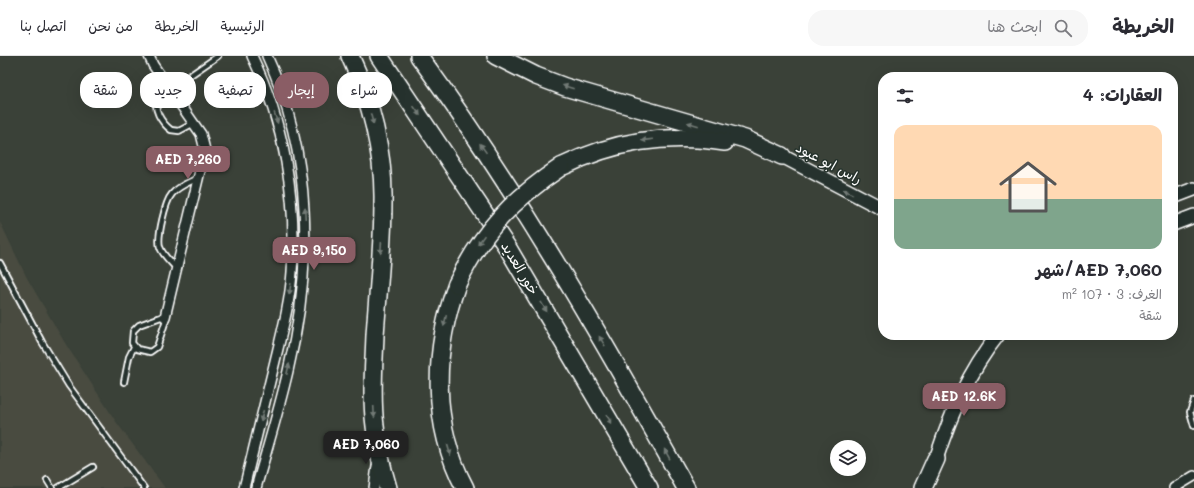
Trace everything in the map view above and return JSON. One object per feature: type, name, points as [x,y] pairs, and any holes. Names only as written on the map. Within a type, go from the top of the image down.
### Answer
[{"type":"highway","points":[[350,56],[362,84],[373,120],[382,179],[383,226],[373,373],[374,425],[388,488]]},
{"type":"highway","name":"خور العديد","points":[[379,56],[509,250],[648,488]]},
{"type":"highway","points":[[419,56],[505,180],[528,216],[625,380],[686,488]]},
{"type":"highway","points":[[496,56],[536,76],[565,87],[746,139],[782,156]]},
{"type":"highway","points":[[464,488],[453,461],[445,434],[440,408],[438,381],[442,333],[448,308],[457,284],[475,249],[505,211],[539,182],[561,167],[594,152],[621,144],[668,139],[713,140],[782,156]]},
{"type":"highway","points":[[923,488],[936,459]]},
{"type":"highway","points":[[928,488],[936,459]]},
{"type":"main road","name":"راس ابو عبود","points":[[782,156],[878,206]]},
{"type":"main road","points":[[1178,195],[1194,188]]},
{"type":"main road","points":[[1178,222],[1194,216]]},
{"type":"main road","points":[[936,459],[952,414],[975,367],[994,340]]},
{"type":"street","points":[[149,56],[150,61],[158,72]]},
{"type":"street","points":[[244,488],[280,343],[287,310],[293,259],[292,212],[289,184],[279,127],[268,92],[252,56]]},
{"type":"street","points":[[256,488],[292,351],[302,295],[306,246],[304,199],[299,158],[284,103],[267,56]]},
{"type":"street","points":[[164,317],[205,155],[205,144],[194,123],[183,108]]},
{"type":"street","points":[[374,488],[378,446]]},
{"type":"street","points":[[1174,488],[1194,476]]},
{"type":"lane","points":[[192,72],[211,58],[218,56]]},
{"type":"lane","points":[[156,108],[157,112],[171,130],[176,131],[194,123]]},
{"type":"lane","points":[[177,269],[164,255],[159,242],[166,204],[176,190],[200,177]]},
{"type":"lane","points":[[0,263],[42,342],[69,386],[144,488]]},
{"type":"lane","points":[[124,382],[128,362],[134,347],[132,335],[136,328],[164,317],[166,322],[157,347],[150,352],[145,352],[134,347]]},
{"type":"lane","points":[[1194,401],[1190,412],[1194,426]]},
{"type":"lane","points":[[58,488],[93,467]]},
{"type":"lane","points":[[47,480],[52,488]]},
{"type":"shaded area","points":[[0,222],[27,278],[65,343],[117,423],[165,488],[0,488]]}]
